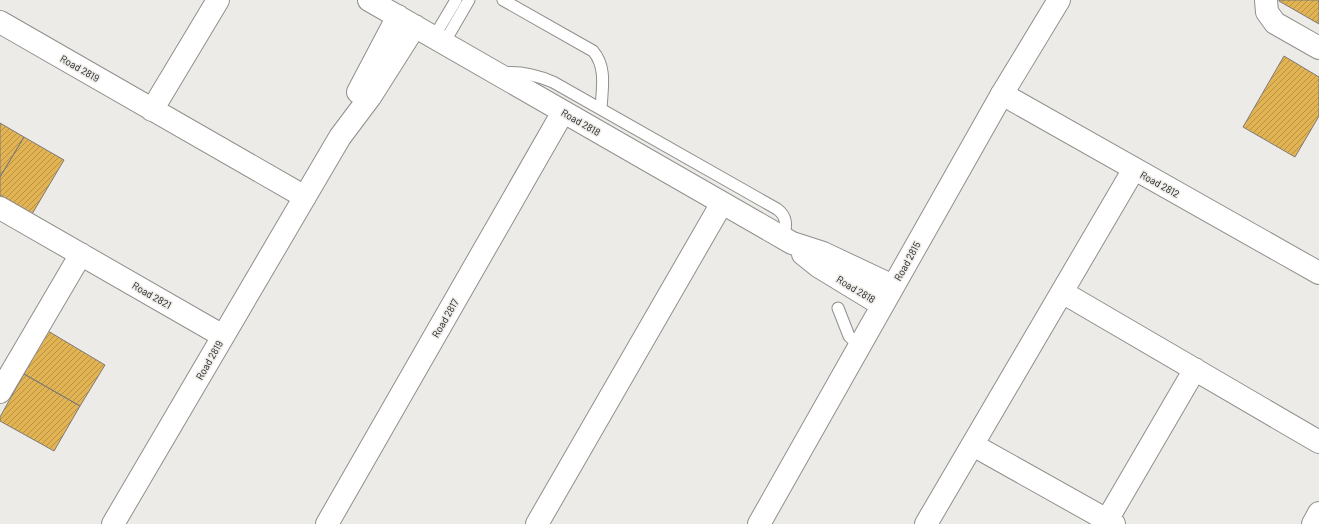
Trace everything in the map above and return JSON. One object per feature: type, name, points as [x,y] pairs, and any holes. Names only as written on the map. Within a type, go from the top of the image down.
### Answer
[{"type":"street","points":[[152,110],[218,0]]},
{"type":"street","name":"Road 2818","points":[[369,0],[788,240],[823,253],[893,286]]},
{"type":"street","name":"Road 2815","points":[[759,524],[1002,94],[1059,0]]},
{"type":"street","points":[[1266,0],[1267,12],[1275,23],[1319,48]]},
{"type":"street","name":"Road 2819","points":[[113,524],[340,137],[370,98],[406,21]]},
{"type":"street","name":"Road 2819","points":[[0,22],[305,197]]},
{"type":"street","name":"Road 2812","points":[[1002,94],[1319,273]]},
{"type":"street","name":"Road 2817","points":[[327,524],[563,112]]},
{"type":"street","points":[[926,524],[1134,169]]},
{"type":"street","points":[[537,524],[722,203]]},
{"type":"street","name":"Road 2821","points":[[0,208],[224,336]]},
{"type":"street","name":"Road 2818","points":[[788,240],[818,266],[882,306]]},
{"type":"street","points":[[1,389],[82,254]]},
{"type":"street","points":[[1062,292],[1319,442]]},
{"type":"street","points":[[973,445],[1110,522],[1195,369]]},
{"type":"street","points":[[1313,524],[1319,513]]},
{"type":"lane","points":[[439,40],[456,0]]},
{"type":"lane","points":[[439,40],[469,0]]},
{"type":"lane","points":[[503,0],[593,51],[601,63],[603,70],[601,109]]},
{"type":"lane","points":[[497,74],[519,72],[545,78],[777,209],[784,215],[788,240]]},
{"type":"lane","points":[[838,308],[849,336],[859,346]]},
{"type":"building","points":[[1319,0],[1319,24],[1279,1]]},
{"type":"building","points":[[1284,56],[1319,77],[1319,116],[1295,157],[1243,127]]},
{"type":"building","points":[[0,123],[24,137],[0,177]]},
{"type":"building","points":[[24,137],[64,160],[32,214],[0,195],[0,177]]},
{"type":"building","points":[[48,331],[105,365],[80,406],[24,374]]},
{"type":"building","points":[[24,374],[80,406],[54,451],[0,421],[0,417]]}]
